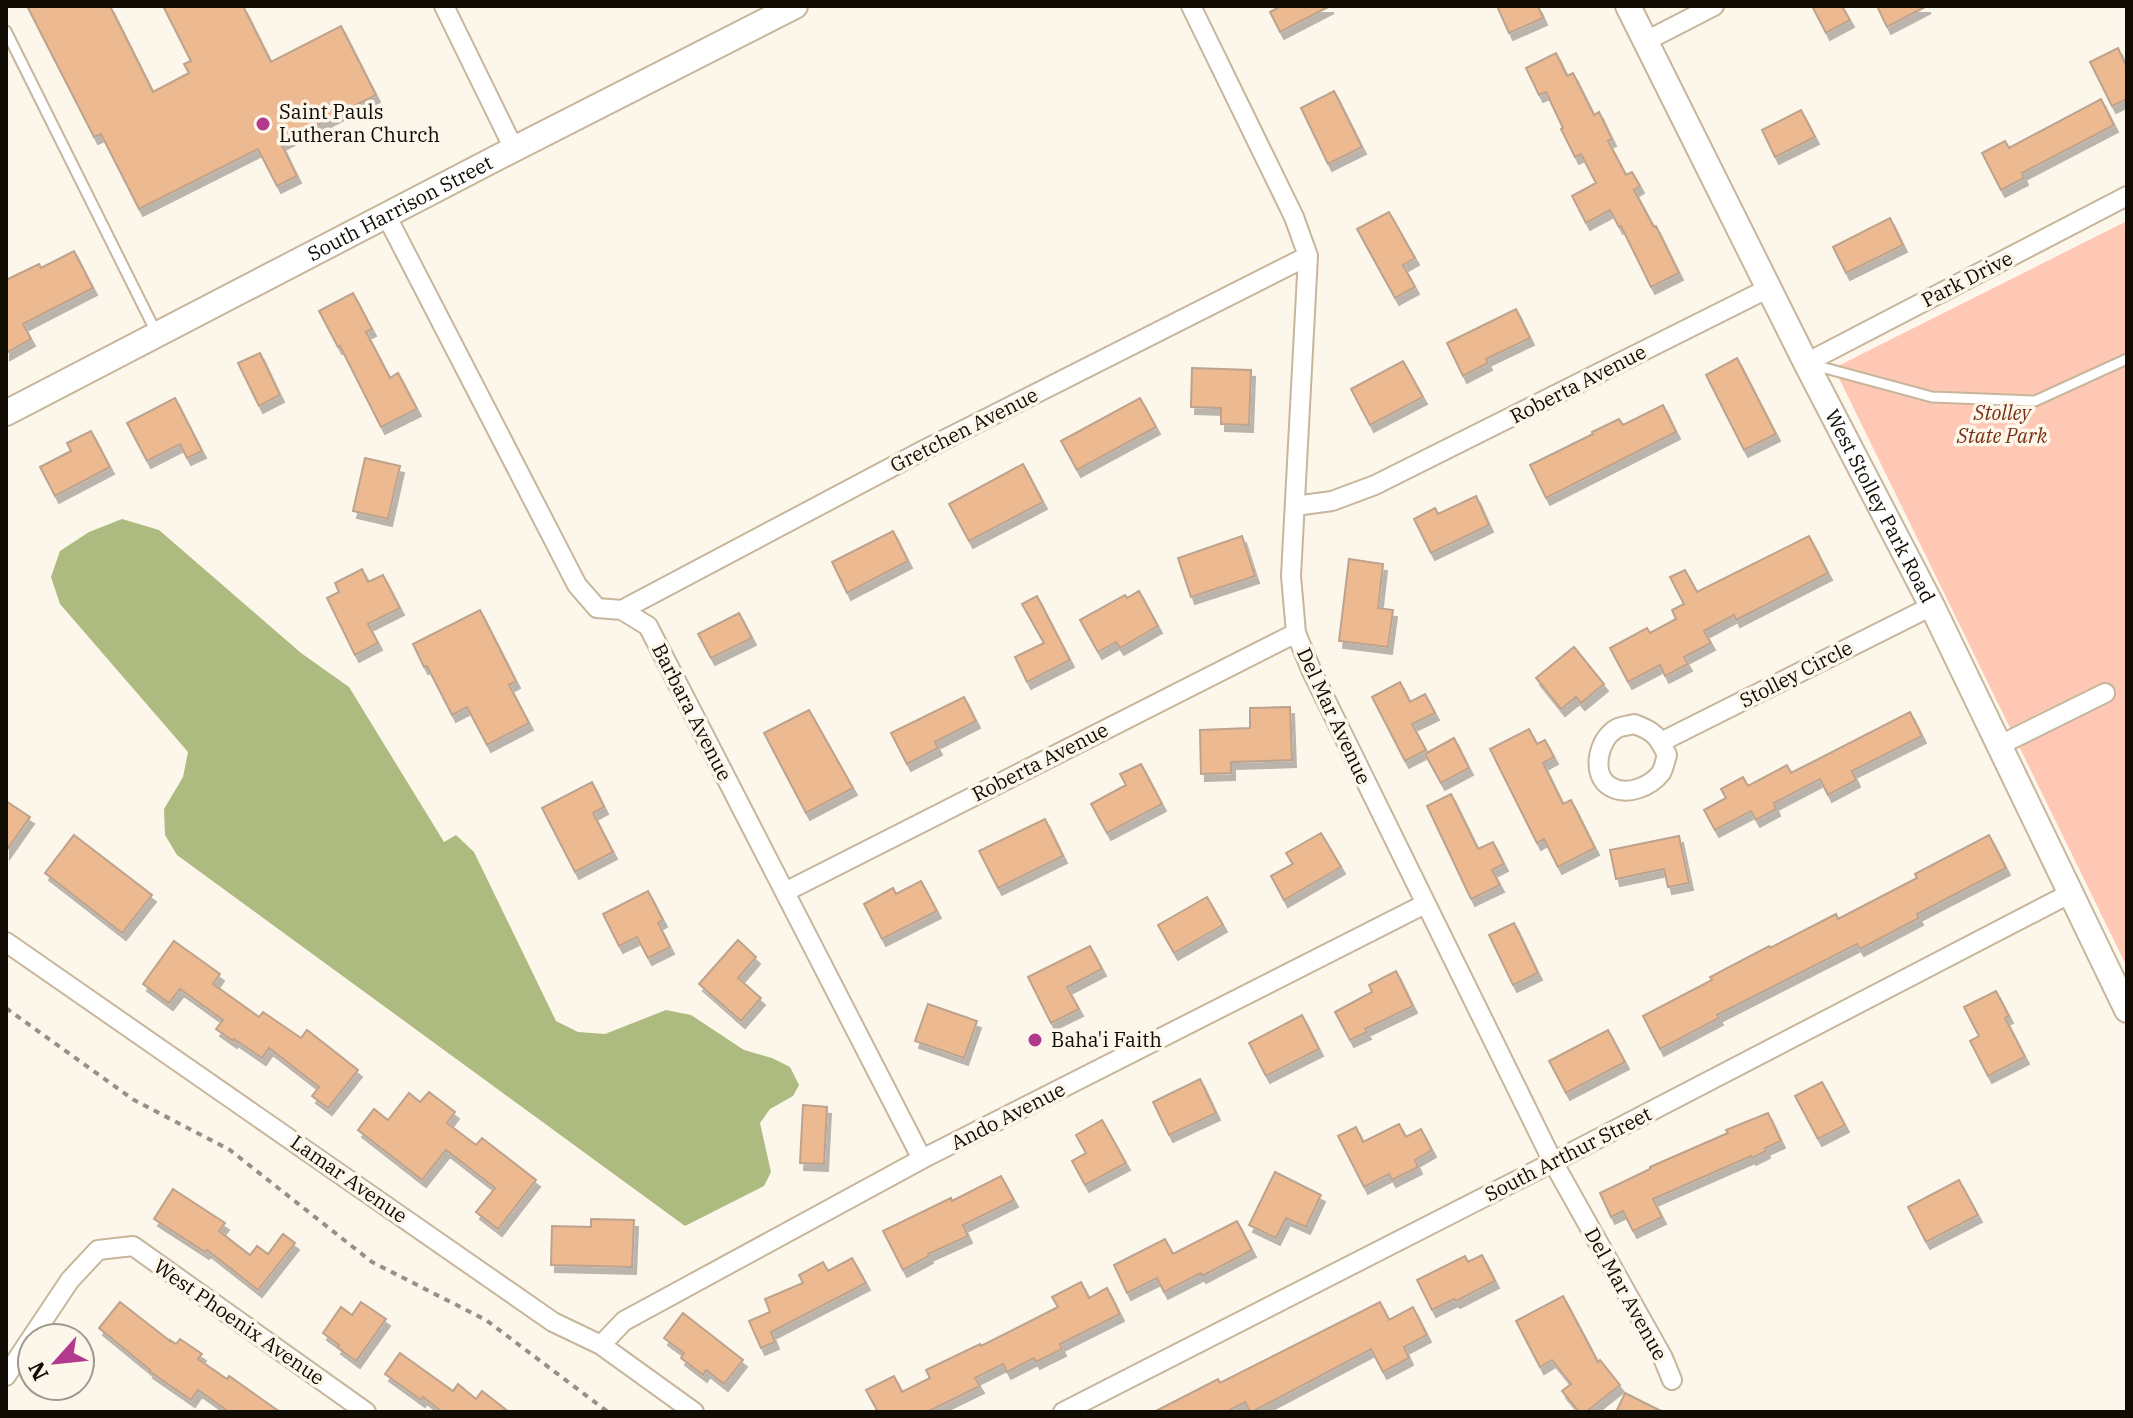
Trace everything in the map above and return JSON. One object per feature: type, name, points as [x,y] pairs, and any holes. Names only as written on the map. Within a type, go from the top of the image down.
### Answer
[{"type":"main road","name":"South Harrison Street","points":[[6,413],[795,6]]},
{"type":"main road","name":"West Stolley Park Road","points":[[1628,6],[1806,363],[1932,606],[2127,1010]]},
{"type":"street","points":[[444,6],[514,149]]},
{"type":"street","name":"Del Mar Avenue","points":[[1191,6],[1294,217],[1308,256],[1291,576],[1296,633],[1312,672],[1553,1162],[1663,1358],[1672,1380]]},
{"type":"street","points":[[1646,41],[1714,6]]},
{"type":"street","name":"Park Drive","points":[[1806,363],[2127,196]]},
{"type":"street","name":"Barbara Avenue","points":[[386,215],[577,585],[597,608],[622,610],[648,626],[922,1159]]},
{"type":"street","name":"Gretchen Avenue","points":[[622,610],[922,451],[1308,256]]},
{"type":"street","name":"Roberta Avenue","points":[[1295,506],[1332,501],[1375,485],[1769,288]]},
{"type":"street","name":"Stolley Circle","points":[[1661,742],[1932,606]]},
{"type":"street","name":"Roberta Avenue","points":[[785,892],[1296,633]]},
{"type":"street","points":[[2000,745],[2105,693]]},
{"type":"street","name":"South Arthur Street","points":[[1063,1412],[2071,893]]},
{"type":"street","name":"Ando Avenue","points":[[601,1345],[624,1321],[922,1159],[1425,904]]},
{"type":"street","name":"Lamar Avenue","points":[[6,942],[553,1322],[601,1345],[694,1412]]},
{"type":"street","name":"West Phoenix Avenue","points":[[6,1376],[70,1280],[98,1250],[133,1246],[366,1412]]},
{"type":"lane","points":[[6,31],[158,335]]},
{"type":"lane","points":[[1806,363],[1932,397],[2035,401],[2127,359]]},
{"type":"path","points":[[6,1008],[134,1100],[230,1150],[372,1262],[486,1320],[608,1412]]},
{"type":"green space","name":"Stolley State Park","points":[[2127,221],[2127,967],[1834,368]]},
{"type":"shaded area","points":[[122,519],[159,530],[301,653],[349,687],[444,842],[456,835],[474,852],[556,1021],[578,1032],[605,1034],[666,1010],[691,1015],[744,1050],[790,1067],[799,1085],[793,1096],[770,1109],[760,1123],[771,1172],[764,1186],[685,1226],[177,855],[165,835],[164,809],[183,777],[188,752],[60,604],[51,577],[60,551],[89,532]]},
{"type":"building","points":[[27,6],[110,6],[153,92],[189,73],[184,64],[191,61],[163,6],[243,6],[271,62],[341,26],[376,95],[281,143],[297,176],[277,186],[258,149],[139,209],[101,134],[94,137]]},
{"type":"building","points":[[1281,6],[1330,6],[1280,32],[1270,12]]},
{"type":"building","points":[[1497,6],[1538,6],[1543,18],[1509,33]]},
{"type":"building","points":[[1812,6],[1842,6],[1850,20],[1826,33]]},
{"type":"building","points":[[1877,6],[1927,6],[1887,27]]},
{"type":"building","points":[[2118,48],[2127,68],[2127,99],[2112,106],[2090,62]]},
{"type":"building","points":[[1556,53],[1567,76],[1573,73],[1594,115],[1599,112],[1612,139],[1608,141],[1626,175],[1632,172],[1640,186],[1634,190],[1679,273],[1651,287],[1610,210],[1586,223],[1572,196],[1596,183],[1581,154],[1575,157],[1546,92],[1539,95],[1526,68]]},
{"type":"building","points":[[1334,91],[1362,147],[1328,164],[1301,108]]},
{"type":"building","points":[[2101,99],[2114,125],[2022,173],[2024,178],[2001,190],[1982,153],[2005,141],[2009,148]]},
{"type":"building","points":[[1801,110],[1815,137],[1775,157],[1762,130]]},
{"type":"building","points":[[1389,212],[1415,258],[1403,265],[1415,287],[1395,298],[1357,229]]},
{"type":"building","points":[[1890,218],[1903,245],[1846,273],[1833,247]]},
{"type":"building","points":[[74,251],[93,288],[23,324],[31,339],[6,353],[6,280],[39,264],[41,268]]},
{"type":"building","points":[[353,293],[372,329],[366,332],[390,378],[398,373],[417,409],[381,427],[319,311]]},
{"type":"building","points":[[1516,309],[1530,338],[1486,359],[1488,363],[1463,376],[1447,343]]},
{"type":"building","points":[[260,353],[280,395],[259,406],[238,363]]},
{"type":"building","points":[[1737,358],[1776,434],[1744,450],[1706,375]]},
{"type":"building","points":[[1403,361],[1423,397],[1370,425],[1351,389]]},
{"type":"building","points":[[1192,368],[1251,370],[1249,425],[1221,424],[1221,408],[1191,407]]},
{"type":"building","points":[[175,398],[202,451],[187,458],[180,444],[147,461],[127,423]]},
{"type":"building","points":[[1140,398],[1156,427],[1077,470],[1061,441]]},
{"type":"building","points":[[1663,405],[1676,432],[1546,498],[1530,465],[1619,419],[1623,425]]},
{"type":"building","points":[[91,431],[110,467],[55,496],[40,467],[71,451],[67,443]]},
{"type":"building","points":[[365,458],[400,466],[388,519],[353,511]]},
{"type":"building","points":[[1023,464],[1043,502],[969,541],[949,504]]},
{"type":"building","points":[[1476,496],[1489,525],[1431,553],[1414,519],[1435,508],[1438,514]]},
{"type":"building","points":[[893,531],[908,561],[847,593],[832,562]]},
{"type":"building","points":[[1242,536],[1255,576],[1191,597],[1178,558]]},
{"type":"building","points":[[1809,536],[1828,573],[1736,620],[1734,615],[1704,631],[1711,643],[1684,657],[1688,664],[1665,676],[1660,665],[1628,682],[1610,648],[1647,628],[1650,633],[1676,619],[1672,610],[1684,604],[1670,577],[1685,570],[1697,592]]},
{"type":"building","points":[[1349,559],[1383,564],[1378,608],[1393,610],[1388,647],[1339,641]]},
{"type":"building","points":[[362,569],[368,582],[383,575],[400,608],[368,624],[378,643],[355,655],[327,598],[339,592],[335,583]]},
{"type":"building","points":[[1139,591],[1158,626],[1120,648],[1116,642],[1098,652],[1080,620],[1125,595],[1127,598]]},
{"type":"building","points":[[1037,596],[1070,660],[1027,682],[1015,657],[1044,643],[1022,604]]},
{"type":"building","points":[[480,610],[516,681],[509,685],[529,723],[487,745],[467,707],[452,715],[413,644]]},
{"type":"building","points":[[739,613],[752,638],[711,658],[698,634]]},
{"type":"building","points":[[1574,647],[1604,684],[1581,703],[1576,697],[1561,709],[1536,678]]},
{"type":"building","points":[[1400,682],[1410,702],[1425,694],[1435,713],[1412,724],[1426,750],[1405,761],[1372,697]]},
{"type":"building","points":[[964,697],[976,721],[935,742],[938,748],[907,764],[891,733]]},
{"type":"building","points":[[1290,707],[1292,760],[1231,762],[1231,773],[1201,774],[1200,730],[1250,728],[1250,708]]},
{"type":"building","points":[[809,710],[853,788],[806,813],[764,733]]},
{"type":"building","points":[[1910,712],[1922,736],[1852,771],[1856,780],[1828,795],[1820,779],[1774,803],[1776,809],[1756,820],[1751,811],[1715,830],[1704,810],[1726,798],[1721,789],[1743,777],[1748,786],[1787,765],[1791,773]]},
{"type":"building","points":[[1529,729],[1537,744],[1545,740],[1554,757],[1543,763],[1563,804],[1571,800],[1595,848],[1558,867],[1544,839],[1537,843],[1490,749]]},
{"type":"building","points":[[1454,738],[1469,768],[1441,783],[1425,754]]},
{"type":"building","points":[[1141,764],[1162,804],[1107,833],[1091,804],[1126,785],[1120,774]]},
{"type":"building","points":[[592,782],[604,807],[593,813],[613,852],[575,872],[542,808]]},
{"type":"building","points":[[1451,794],[1478,849],[1493,842],[1504,864],[1492,870],[1500,885],[1471,899],[1427,806]]},
{"type":"building","points":[[6,801],[30,817],[6,851]]},
{"type":"building","points":[[1045,819],[1063,856],[998,888],[979,851]]},
{"type":"building","points":[[1321,833],[1341,867],[1284,900],[1271,876],[1293,864],[1286,853]]},
{"type":"building","points":[[74,835],[152,895],[122,933],[45,873]]},
{"type":"building","points":[[1989,835],[2006,868],[1917,914],[1919,918],[1860,949],[1857,944],[1717,1015],[1719,1018],[1660,1049],[1643,1016],[1769,946],[1836,914],[1838,919],[1917,878],[1915,874]]},
{"type":"building","points":[[1679,836],[1689,883],[1668,887],[1664,869],[1616,879],[1610,850]]},
{"type":"building","points":[[921,881],[937,911],[882,939],[864,904],[893,888],[896,894]]},
{"type":"building","points":[[648,891],[663,920],[658,923],[670,947],[648,958],[637,937],[619,946],[603,914]]},
{"type":"building","points":[[1207,897],[1223,925],[1174,953],[1158,925]]},
{"type":"building","points":[[1514,923],[1538,973],[1513,985],[1489,935]]},
{"type":"building","points":[[738,940],[756,957],[738,978],[761,998],[741,1021],[699,984]]},
{"type":"building","points":[[174,941],[220,974],[213,984],[259,1017],[263,1012],[301,1038],[307,1030],[358,1070],[328,1108],[312,1096],[319,1087],[269,1048],[262,1058],[233,1041],[216,1029],[223,1020],[180,989],[169,1003],[143,984]]},
{"type":"building","points":[[1090,946],[1102,969],[1067,987],[1079,1009],[1051,1023],[1028,977]]},
{"type":"building","points":[[1396,971],[1413,1006],[1365,1029],[1367,1032],[1350,1040],[1335,1012],[1372,992],[1369,985]]},
{"type":"building","points":[[1996,991],[2009,1016],[2005,1018],[2025,1057],[1988,1076],[1970,1041],[1979,1036],[1964,1007]]},
{"type":"building","points":[[928,1004],[977,1021],[964,1058],[915,1041]]},
{"type":"building","points":[[1302,1015],[1319,1049],[1266,1076],[1249,1043]]},
{"type":"building","points":[[1608,1030],[1625,1062],[1566,1093],[1549,1061]]},
{"type":"building","points":[[1200,1079],[1216,1113],[1169,1135],[1153,1102]]},
{"type":"building","points":[[1822,1082],[1845,1125],[1818,1139],[1795,1096]]},
{"type":"building","points":[[429,1092],[455,1112],[447,1123],[476,1145],[482,1138],[536,1180],[498,1229],[476,1212],[495,1188],[446,1150],[422,1180],[358,1130],[374,1109],[388,1120],[409,1093],[420,1102]]},
{"type":"building","points":[[803,1105],[827,1107],[824,1164],[800,1163]]},
{"type":"building","points":[[1768,1113],[1781,1141],[1765,1148],[1766,1151],[1653,1199],[1662,1217],[1633,1231],[1623,1211],[1611,1217],[1600,1193],[1728,1133],[1726,1130]]},
{"type":"building","points":[[1102,1120],[1126,1163],[1085,1185],[1072,1161],[1086,1153],[1076,1135]]},
{"type":"building","points":[[1399,1124],[1406,1137],[1421,1129],[1432,1150],[1415,1160],[1418,1167],[1392,1180],[1389,1174],[1364,1187],[1338,1136],[1356,1127],[1363,1142]]},
{"type":"building","points":[[1275,1172],[1321,1195],[1306,1227],[1286,1218],[1276,1238],[1249,1225]]},
{"type":"building","points":[[1001,1176],[1014,1200],[963,1225],[968,1236],[928,1254],[903,1270],[883,1231]]},
{"type":"building","points":[[1959,1180],[1978,1215],[1926,1242],[1908,1207]]},
{"type":"building","points":[[173,1189],[225,1223],[219,1231],[250,1255],[257,1246],[268,1254],[283,1234],[295,1243],[258,1290],[207,1250],[205,1252],[154,1219]]},
{"type":"building","points":[[591,1219],[634,1220],[632,1267],[551,1265],[552,1226],[591,1227]]},
{"type":"building","points":[[1237,1221],[1252,1250],[1164,1292],[1157,1278],[1127,1293],[1114,1265],[1165,1239],[1173,1254]]},
{"type":"building","points":[[1482,1255],[1495,1281],[1432,1310],[1417,1280],[1465,1256],[1468,1262]]},
{"type":"building","points":[[852,1258],[866,1283],[771,1332],[775,1342],[761,1348],[749,1321],[770,1312],[765,1299],[803,1283],[799,1275],[823,1262],[828,1271]]},
{"type":"building","points":[[1081,1282],[1089,1298],[1107,1288],[1120,1314],[1060,1344],[1062,1349],[1036,1362],[1034,1358],[1007,1372],[1003,1364],[975,1378],[980,1386],[927,1412],[878,1412],[866,1390],[894,1376],[902,1392],[930,1378],[926,1370],[1058,1307],[1052,1297]]},
{"type":"building","points":[[1563,1296],[1598,1362],[1600,1360],[1620,1385],[1586,1412],[1579,1412],[1562,1391],[1571,1384],[1552,1360],[1540,1367],[1516,1321]]},
{"type":"building","points":[[120,1302],[170,1341],[176,1344],[180,1339],[202,1354],[198,1359],[227,1379],[229,1376],[280,1412],[229,1412],[198,1390],[191,1400],[149,1371],[99,1328]]},
{"type":"building","points":[[361,1302],[386,1319],[356,1361],[323,1333],[341,1307],[352,1315]]},
{"type":"building","points":[[1380,1302],[1389,1320],[1413,1307],[1427,1335],[1404,1347],[1409,1358],[1383,1372],[1371,1349],[1252,1412],[1245,1402],[1226,1412],[1154,1412],[1218,1379],[1220,1383]]},
{"type":"building","points":[[683,1313],[743,1360],[724,1384],[706,1370],[703,1375],[681,1358],[684,1353],[664,1338]]},
{"type":"building","points":[[400,1353],[453,1391],[458,1384],[476,1399],[482,1391],[509,1412],[442,1412],[385,1374]]},
{"type":"building","points":[[1625,1393],[1663,1412],[1616,1412]]},
{"type":"place","name":"Saint Pauls Lutheran Church","points":[[263,124]]},
{"type":"place","name":"Baha'i Faith","points":[[1035,1040]]}]
